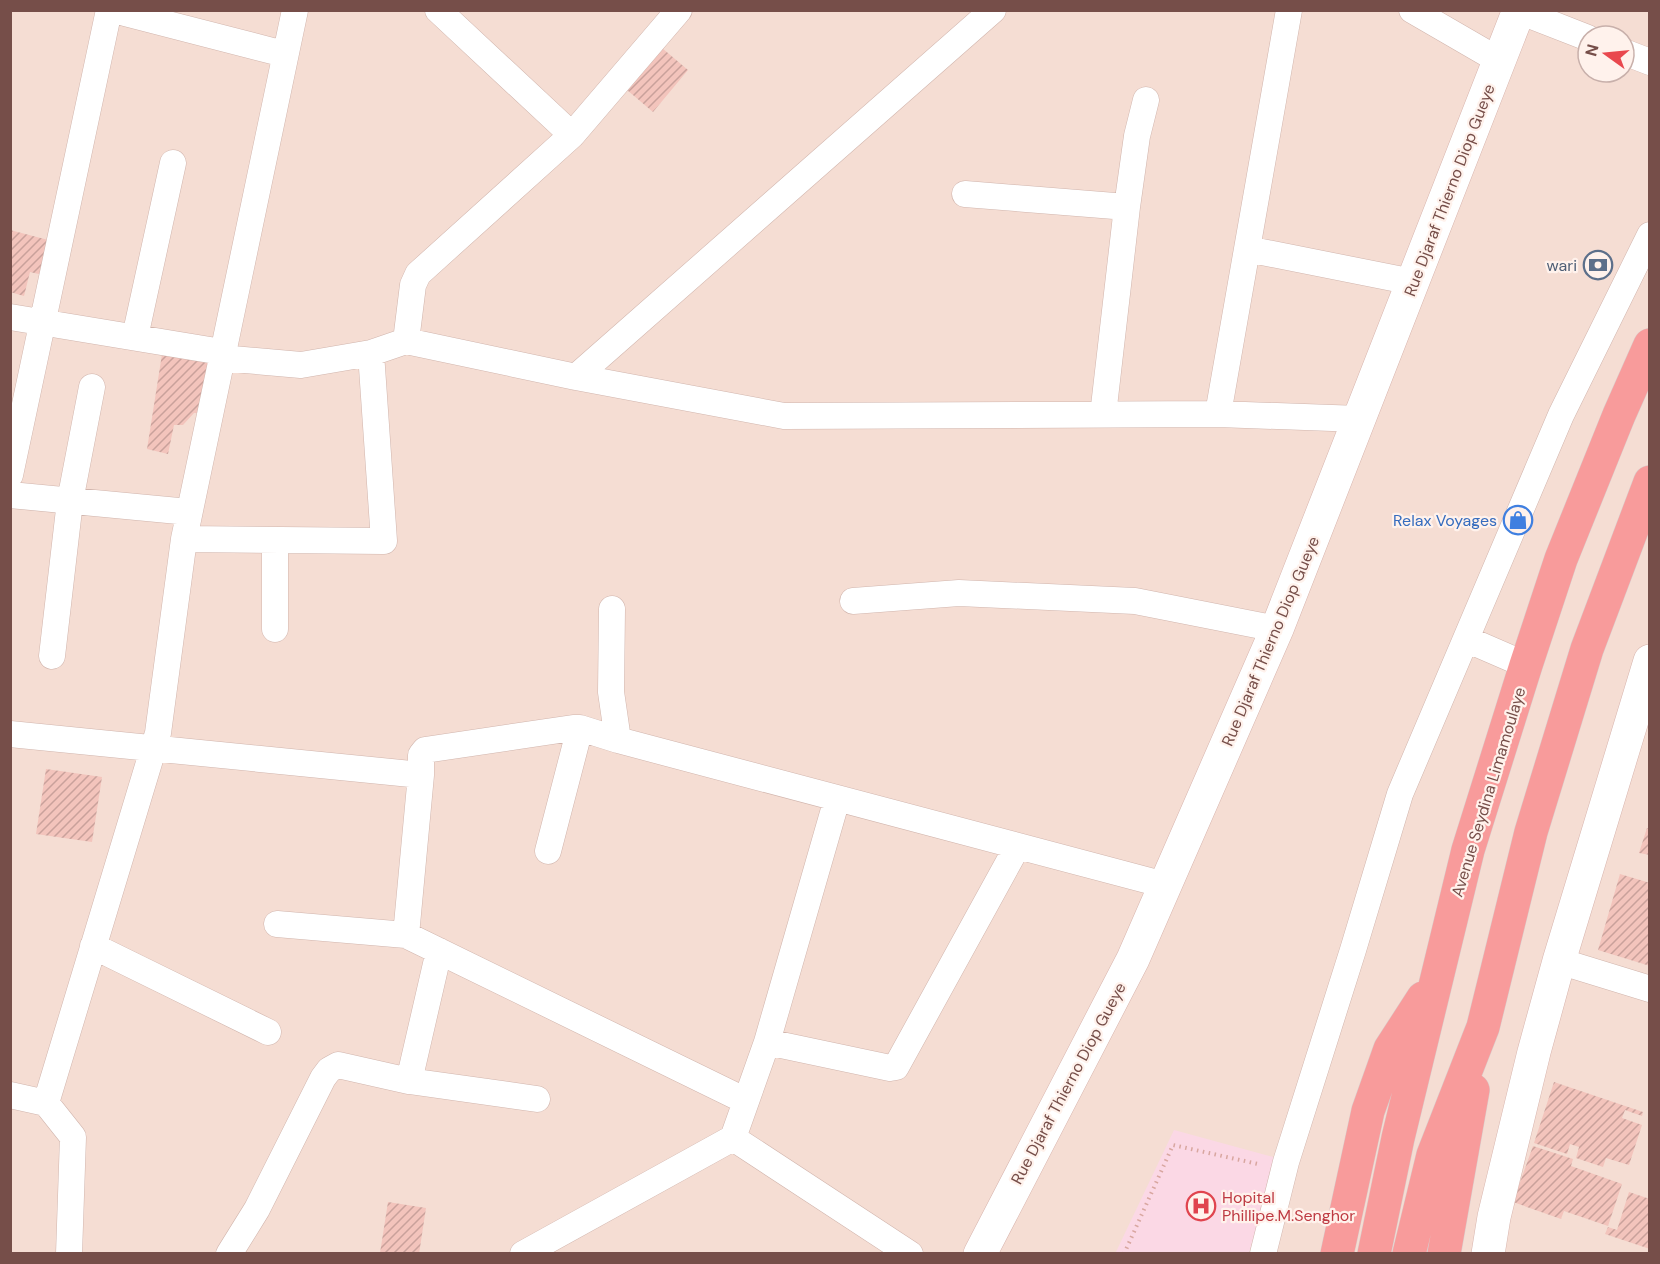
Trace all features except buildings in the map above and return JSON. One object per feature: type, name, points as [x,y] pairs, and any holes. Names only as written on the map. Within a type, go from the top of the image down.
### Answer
[{"type":"highway","name":"Avenue Seydina Limamoulaye","points":[[1374,1254],[1398,1138],[1468,850],[1561,559],[1650,345]]},
{"type":"highway","points":[[1444,1254],[1483,1027],[1531,832],[1587,649],[1650,482]]},
{"type":"highway","points":[[1337,1254],[1368,1112],[1389,1049],[1435,979]]},
{"type":"highway","points":[[1409,1254],[1432,1155],[1483,1027]]},
{"type":"street","points":[[11,469],[111,10],[285,54]]},
{"type":"street","points":[[46,1103],[158,733],[189,512],[295,10]]},
{"type":"street","points":[[438,10],[572,135]]},
{"type":"street","points":[[406,341],[412,285],[418,274],[572,135],[679,10]]},
{"type":"street","points":[[576,377],[993,10]]},
{"type":"street","points":[[1218,414],[1289,10]]},
{"type":"street","points":[[1412,10],[1500,62]]},
{"type":"street","points":[[1519,11],[1576,33]]},
{"type":"street","name":"Rue Djaraf Thierno Diop Gueye","points":[[980,1254],[1133,959],[1277,630],[1519,11]]},
{"type":"street","points":[[1103,415],[1127,207],[1137,136],[1146,100]]},
{"type":"street","points":[[135,337],[173,163]]},
{"type":"street","points":[[965,194],[1127,207]]},
{"type":"street","points":[[1263,1254],[1284,1170],[1400,794],[1561,415],[1650,235]]},
{"type":"street","points":[[1247,249],[1413,282]]},
{"type":"street","points":[[10,317],[135,337],[222,355],[301,365],[371,353],[406,341],[576,377],[784,416],[1218,414],[1360,419]]},
{"type":"street","points":[[184,539],[384,541],[371,353]]},
{"type":"street","points":[[52,656],[70,501],[92,387]]},
{"type":"street","points":[[10,495],[189,512]]},
{"type":"street","points":[[275,540],[275,629]]},
{"type":"street","points":[[853,601],[959,594],[1135,601],[1277,630]]},
{"type":"street","points":[[612,609],[611,692],[618,740]]},
{"type":"street","points":[[1466,639],[1526,665]]},
{"type":"street","points":[[1488,1254],[1494,1217],[1523,1096],[1559,962],[1648,670]]},
{"type":"street","points":[[548,851],[580,728]]},
{"type":"street","points":[[406,935],[421,755],[425,750],[580,728],[837,799],[1165,885]]},
{"type":"street","points":[[10,734],[421,775]]},
{"type":"street","points":[[523,1254],[733,1138],[767,1042],[837,799]]},
{"type":"street","points":[[767,1042],[890,1068],[896,1067],[1017,847]]},
{"type":"street","points":[[277,924],[406,935],[746,1101]]},
{"type":"street","points":[[93,946],[268,1032]]},
{"type":"street","points":[[409,1081],[439,951]]},
{"type":"street","points":[[1559,962],[1650,989]]},
{"type":"street","points":[[229,1254],[257,1209],[323,1078],[329,1070],[338,1065],[409,1081],[537,1099]]},
{"type":"street","points":[[10,1095],[46,1103],[73,1137],[69,1254]]},
{"type":"street","points":[[733,1138],[900,1251]]},
{"type":"path","points":[[1124,1254],[1173,1145],[1284,1170]]},
{"type":"shaded area","points":[[11,11],[1649,11],[1649,1253],[11,1253]]},
{"type":"shaded area","name":"Hopital Phillipe.M.Senghor","points":[[1174,1130],[1277,1158],[1249,1253],[1115,1254]]},
{"type":"place","name":"wari","points":[[1598,265]]},
{"type":"place","name":"Relax Voyages","points":[[1518,520]]},
{"type":"place","name":"Hopital Phillipe.M.Senghor","points":[[1201,1206]]}]
